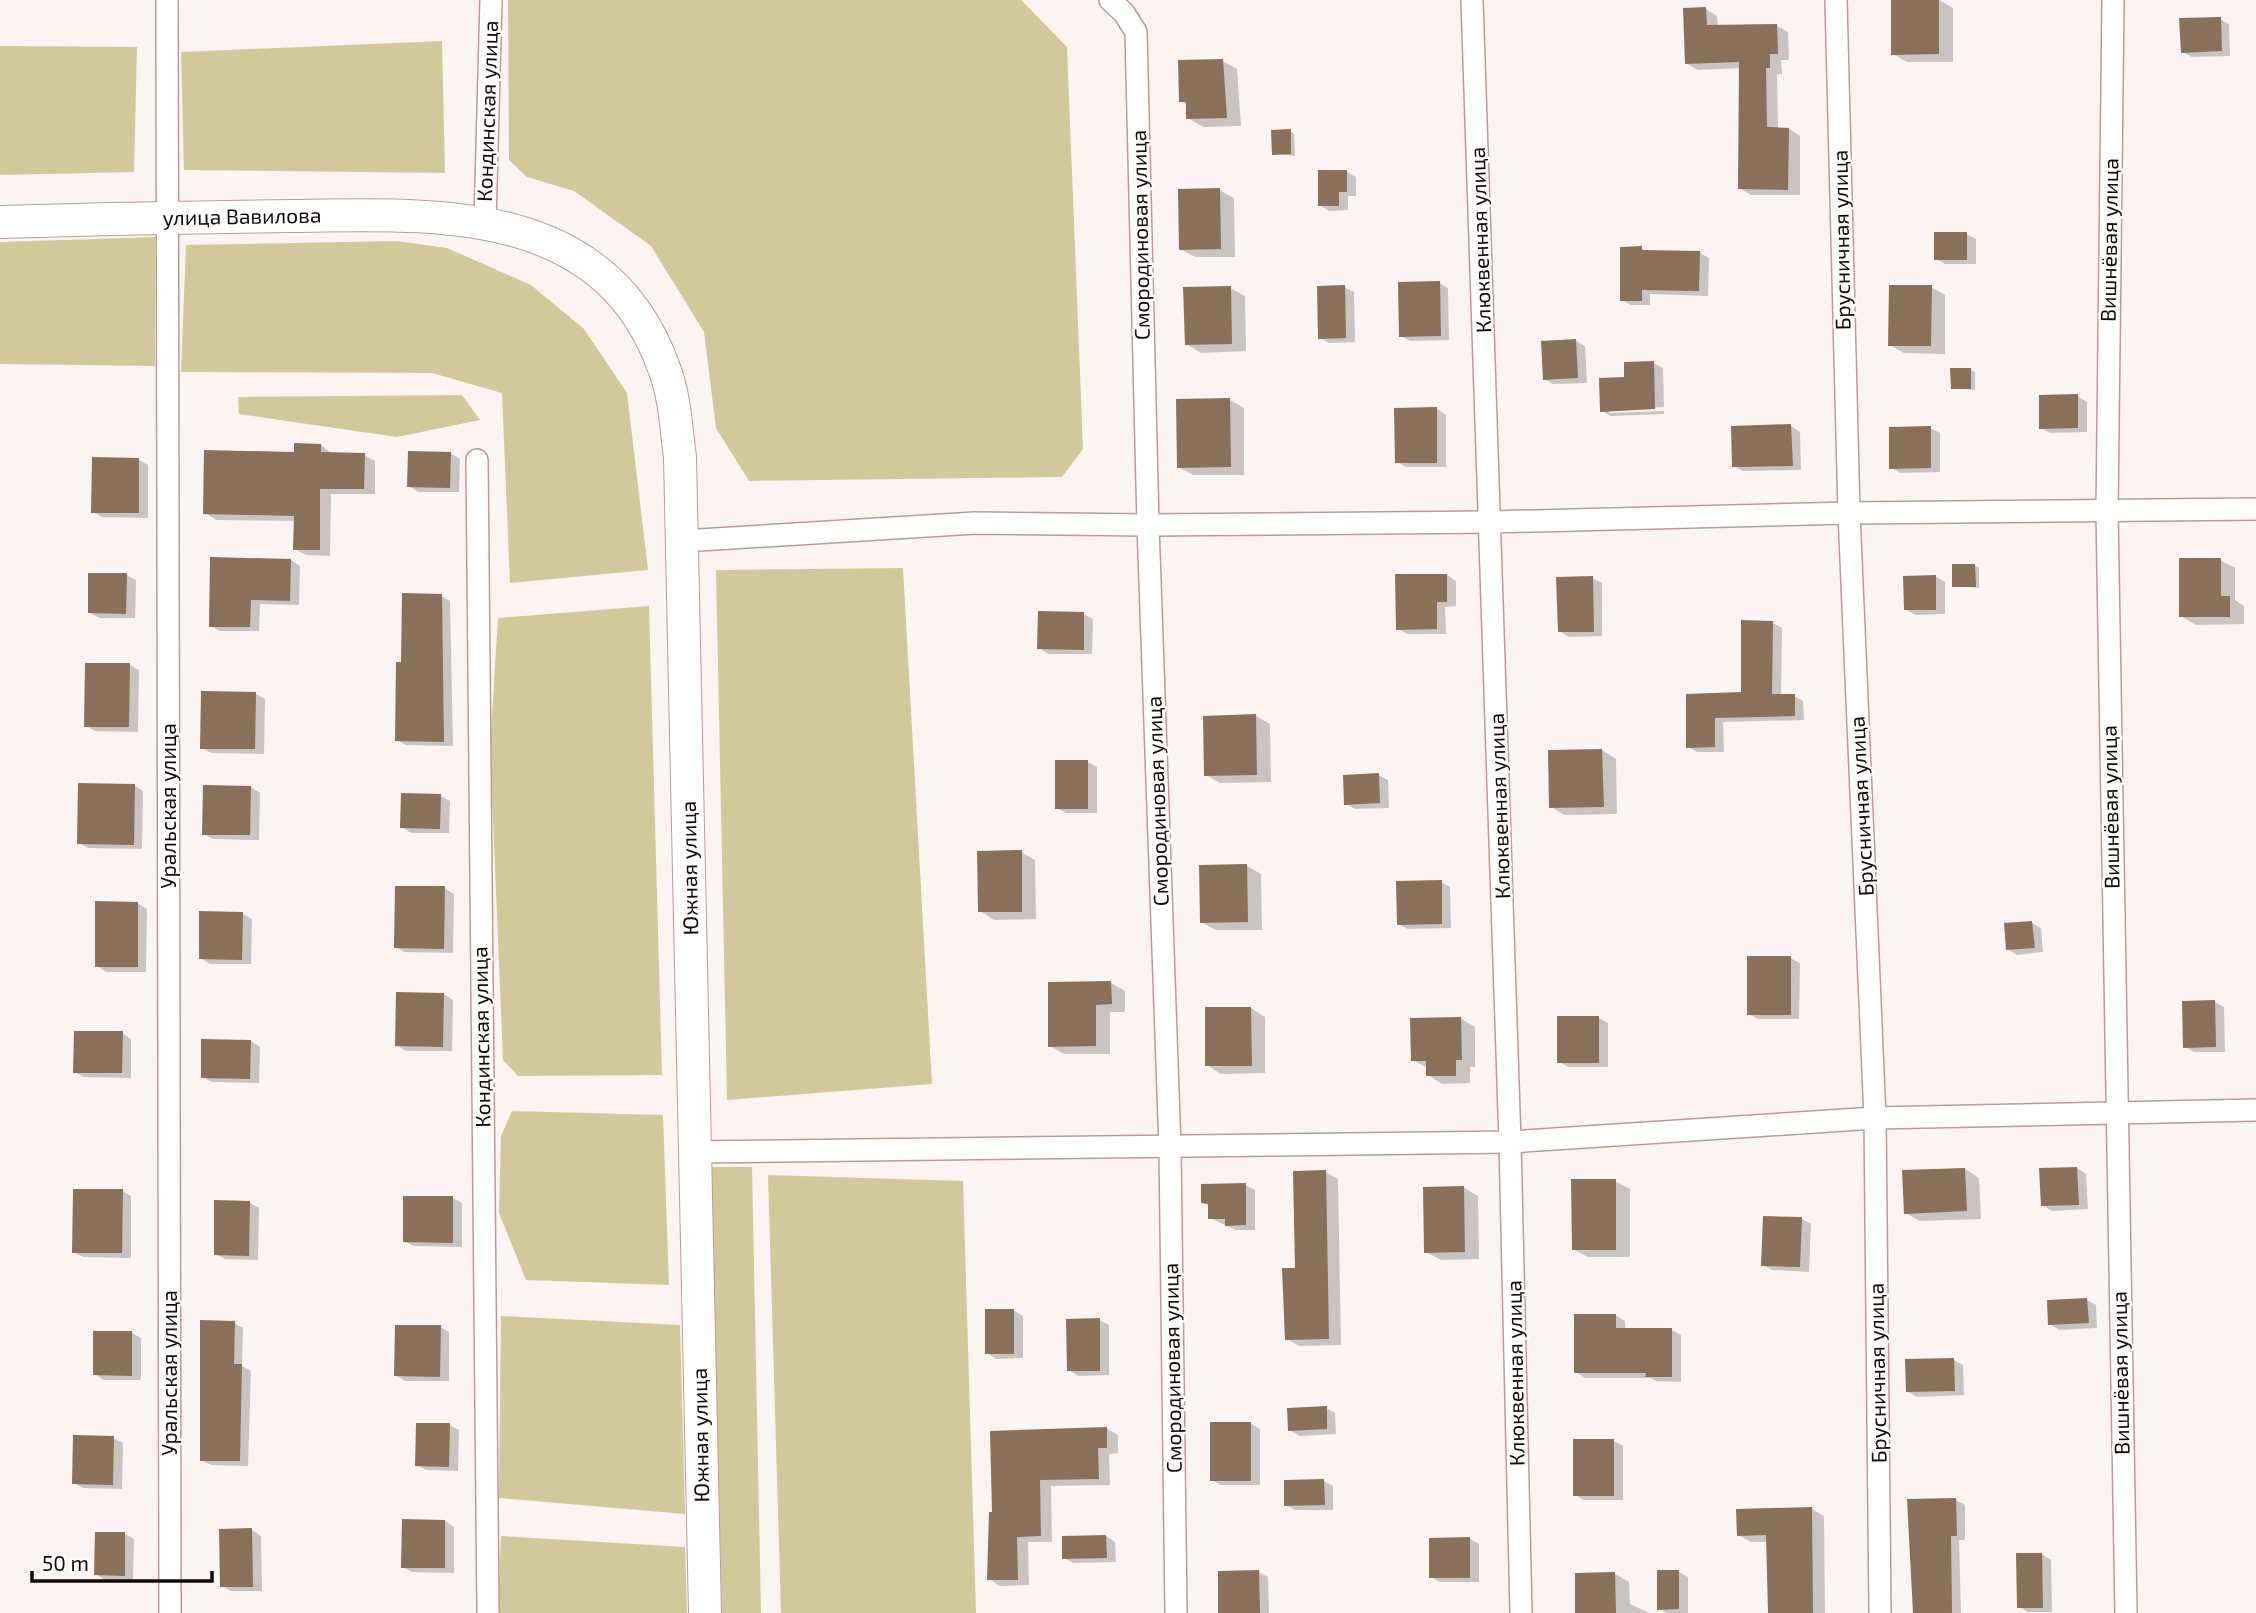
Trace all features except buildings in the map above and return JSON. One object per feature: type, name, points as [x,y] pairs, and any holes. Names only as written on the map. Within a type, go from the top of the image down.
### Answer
[{"type":"street","name":"Уральская улица","points":[[167,0],[170,1613]]},
{"type":"street","name":"Кондинская улица","points":[[485,222],[491,0]]},
{"type":"street","name":"Смородиновая улица","points":[[1110,0],[1124,13],[1136,32],[1148,525],[1170,1148],[1176,1613]]},
{"type":"street","name":"Клюквенная улица","points":[[1472,0],[1510,1142],[1521,1613]]},
{"type":"street","name":"Брусничная улица","points":[[1836,0],[1849,513],[1875,1118],[1880,1613]]},
{"type":"street","name":"Вишнёвая улица","points":[[2113,0],[2107,512],[2115,1111],[2126,1613]]},
{"type":"street","name":"улица Вавилова","points":[[0,222],[352,215],[485,222]]},
{"type":"street","name":"Южная улица","points":[[485,222],[540,237],[586,263],[620,294],[651,337],[665,370],[674,410],[680,457],[683,541],[705,1613]]},
{"type":"street","name":"Кондинская улица","points":[[477,460],[488,1613]]},
{"type":"street","points":[[683,541],[975,523],[1148,525],[1490,522],[1849,513],[2256,509]]},
{"type":"street","points":[[696,1152],[1510,1142],[1875,1118],[2256,1110]]},
{"type":"shaded area","points":[[508,0],[1021,0],[1067,47],[1083,449],[1062,477],[749,481],[716,428],[704,332],[651,246],[574,191],[527,177],[509,160]]},
{"type":"shaded area","points":[[442,41],[445,173],[184,170],[181,52]]},
{"type":"shaded area","points":[[0,46],[137,47],[134,172],[0,175]]},
{"type":"shaded area","points":[[155,237],[155,366],[0,364],[0,242]]},
{"type":"shaded area","points":[[397,241],[447,248],[531,285],[584,329],[627,393],[648,570],[510,583],[502,393],[432,373],[181,372],[186,245]]},
{"type":"shaded area","points":[[462,395],[480,420],[397,437],[239,414],[238,397]]},
{"type":"shaded area","points":[[903,568],[932,1084],[727,1100],[716,570]]},
{"type":"shaded area","points":[[649,606],[662,1075],[518,1076],[503,1060],[490,747],[498,618]]},
{"type":"shaded area","points":[[512,1111],[663,1115],[669,1285],[526,1280],[499,1213],[501,1136]]},
{"type":"shaded area","points":[[711,1167],[752,1167],[761,1613],[722,1613]]},
{"type":"shaded area","points":[[768,1175],[963,1181],[976,1613],[781,1613]]},
{"type":"shaded area","points":[[501,1316],[680,1325],[685,1514],[499,1498]]},
{"type":"shaded area","points":[[501,1536],[685,1547],[687,1613],[498,1613]]}]
